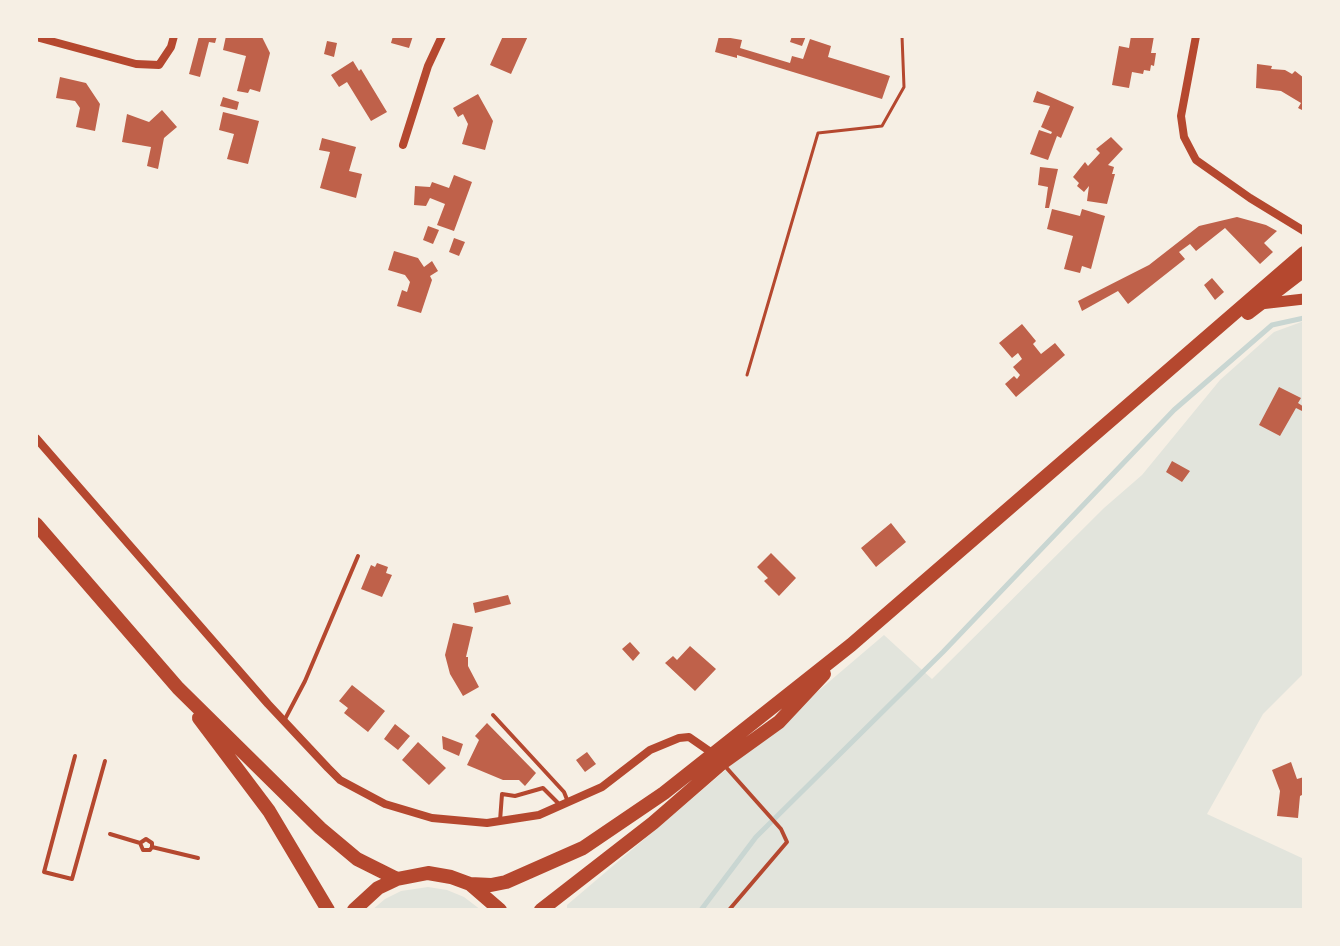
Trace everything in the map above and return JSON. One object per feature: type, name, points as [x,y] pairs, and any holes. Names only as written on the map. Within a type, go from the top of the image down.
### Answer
[{"type":"main road","points":[[541,910],[653,823],[769,708],[851,645],[1304,253]]},
{"type":"main road","points":[[1155,383],[1304,270]]},
{"type":"main road","points":[[36,524],[178,688],[320,828],[357,859],[397,879]]},
{"type":"main road","points":[[178,688],[222,752],[269,811],[328,910]]},
{"type":"main road","points":[[354,910],[378,888],[412,875],[441,874],[470,884],[506,882],[583,848],[718,759]]},
{"type":"main road","points":[[470,884],[500,910]]},
{"type":"street","points":[[36,37],[136,64],[159,65],[174,36]]},
{"type":"street","points":[[403,145],[428,66],[442,36]]},
{"type":"street","points":[[1196,36],[1181,116],[1184,137],[1196,160],[1304,231]]},
{"type":"street","points":[[1260,304],[1304,299]]},
{"type":"street","points":[[36,438],[284,721],[340,780],[385,804],[432,818],[487,823],[539,815],[564,804],[602,787],[650,750],[679,738],[689,737],[718,759]]},
{"type":"lane","points":[[284,721],[305,681],[358,556]]},
{"type":"lane","points":[[493,715],[564,792],[564,804]]},
{"type":"lane","points":[[75,756],[44,872],[72,879],[105,761]]},
{"type":"lane","points":[[718,759],[781,829],[787,842],[729,910]]},
{"type":"lane","points":[[500,821],[502,794],[515,796],[543,788],[564,804]]},
{"type":"lane","points":[[110,834],[140,843],[143,850],[152,847],[198,858]]},
{"type":"path","points":[[747,375],[818,133],[882,126],[904,87],[902,36]]},
{"type":"shaded area","points":[[1304,321],[1304,673],[1263,714],[1207,814],[1304,859],[1304,910],[567,910],[567,905],[884,635],[932,679],[1104,508],[1142,475],[1220,380],[1274,332]]},
{"type":"shaded area","points":[[428,887],[464,897],[481,910],[372,910],[401,891]]},
{"type":"building","points":[[199,36],[217,36],[215,43],[209,42],[200,77],[189,74]]},
{"type":"building","points":[[226,36],[262,37],[270,53],[260,92],[250,89],[248,93],[237,91],[246,56],[223,50]]},
{"type":"building","points":[[393,36],[413,36],[409,48],[391,43]]},
{"type":"building","points":[[503,36],[528,36],[511,74],[490,65]]},
{"type":"building","points":[[719,36],[742,40],[740,48],[790,63],[792,56],[803,59],[810,39],[831,46],[828,57],[890,76],[882,99],[737,55],[737,58],[715,52]]},
{"type":"building","points":[[792,36],[806,36],[802,46],[790,42]]},
{"type":"building","points":[[1131,36],[1154,36],[1151,53],[1156,53],[1154,66],[1151,65],[1150,71],[1144,70],[1143,74],[1132,72],[1129,88],[1112,85],[1119,46],[1129,48]]},
{"type":"building","points":[[327,41],[337,43],[334,57],[324,54]]},
{"type":"building","points":[[353,61],[387,112],[371,121],[347,82],[339,87],[331,75]]},
{"type":"building","points":[[1257,64],[1292,74],[1295,71],[1304,78],[1304,111],[1298,108],[1301,103],[1281,91],[1256,88]]},
{"type":"building","points":[[60,77],[86,83],[100,104],[95,131],[76,127],[80,108],[75,101],[56,98]]},
{"type":"building","points":[[1037,91],[1074,107],[1061,138],[1057,136],[1048,160],[1030,154],[1039,130],[1052,132],[1041,127],[1050,106],[1033,102]]},
{"type":"building","points":[[478,94],[493,121],[485,150],[462,144],[468,124],[463,114],[458,117],[453,108]]},
{"type":"building","points":[[223,97],[239,102],[237,110],[220,106]]},
{"type":"building","points":[[162,110],[177,127],[164,138],[158,169],[147,166],[151,147],[122,142],[127,114],[149,122]]},
{"type":"building","points":[[223,112],[259,121],[248,164],[227,159],[234,134],[219,130]]},
{"type":"building","points":[[1111,137],[1123,149],[1108,165],[1114,167],[1112,174],[1115,174],[1107,204],[1087,201],[1089,186],[1084,192],[1073,177],[1085,162],[1088,166],[1100,153],[1096,149]]},
{"type":"building","points":[[322,138],[356,147],[349,171],[362,174],[356,198],[320,188],[330,152],[319,150]]},
{"type":"building","points":[[1040,167],[1058,169],[1049,208],[1045,208],[1048,187],[1038,185]]},
{"type":"building","points":[[454,175],[472,182],[454,231],[437,225],[445,204],[430,198],[426,206],[414,205],[415,186],[430,187],[432,182],[449,188]]},
{"type":"building","points":[[1052,209],[1080,216],[1082,209],[1105,216],[1091,269],[1082,266],[1080,273],[1064,269],[1073,236],[1047,229]]},
{"type":"building","points":[[1237,217],[1277,231],[1264,243],[1273,252],[1260,264],[1225,228],[1196,251],[1190,244],[1179,252],[1185,259],[1128,304],[1118,291],[1082,311],[1078,301],[1149,265],[1199,226]]},
{"type":"building","points":[[428,226],[439,230],[433,244],[423,240]]},
{"type":"building","points":[[454,238],[465,242],[459,256],[449,252]]},
{"type":"building","points":[[394,251],[418,258],[424,267],[432,261],[438,271],[430,276],[432,280],[421,313],[397,306],[402,290],[407,292],[410,282],[405,275],[388,270]]},
{"type":"building","points":[[1212,278],[1224,292],[1215,300],[1204,285]]},
{"type":"building","points":[[1022,324],[1036,341],[1033,344],[1041,354],[1055,343],[1065,355],[1016,397],[1005,384],[1020,375],[1013,367],[1022,359],[1018,353],[1012,358],[999,343]]},
{"type":"building","points":[[1279,387],[1301,398],[1298,403],[1304,407],[1304,412],[1296,408],[1280,436],[1259,425]]},
{"type":"building","points":[[1172,461],[1190,471],[1182,482],[1166,472]]},
{"type":"building","points":[[891,523],[906,542],[876,567],[861,548]]},
{"type":"building","points":[[771,553],[796,578],[779,596],[764,581],[768,578],[757,567]]},
{"type":"building","points":[[377,563],[388,567],[386,573],[392,575],[382,597],[361,589],[371,565],[375,567]]},
{"type":"building","points":[[508,595],[511,604],[475,613],[473,603]]},
{"type":"building","points":[[453,623],[473,627],[466,657],[479,687],[463,696],[450,674],[445,655]]},
{"type":"building","points":[[630,642],[640,653],[633,661],[622,649]]},
{"type":"building","points":[[690,646],[716,669],[695,691],[665,663],[673,656],[677,660]]},
{"type":"building","points":[[352,685],[385,711],[368,732],[344,713],[348,708],[339,701]]},
{"type":"building","points":[[487,723],[536,773],[525,786],[519,780],[503,780],[467,765],[479,740],[475,736]]},
{"type":"building","points":[[395,724],[410,736],[398,750],[384,739]]},
{"type":"building","points":[[442,736],[463,744],[459,756],[443,749]]},
{"type":"building","points":[[418,742],[446,768],[429,785],[402,760]]},
{"type":"building","points":[[587,752],[596,764],[585,772],[576,760]]},
{"type":"building","points":[[1291,762],[1297,779],[1304,777],[1304,794],[1300,796],[1298,818],[1277,816],[1280,791],[1272,770]]},
{"type":"waterway","points":[[701,910],[756,837],[943,652],[1174,410],[1272,325],[1304,318]]}]
